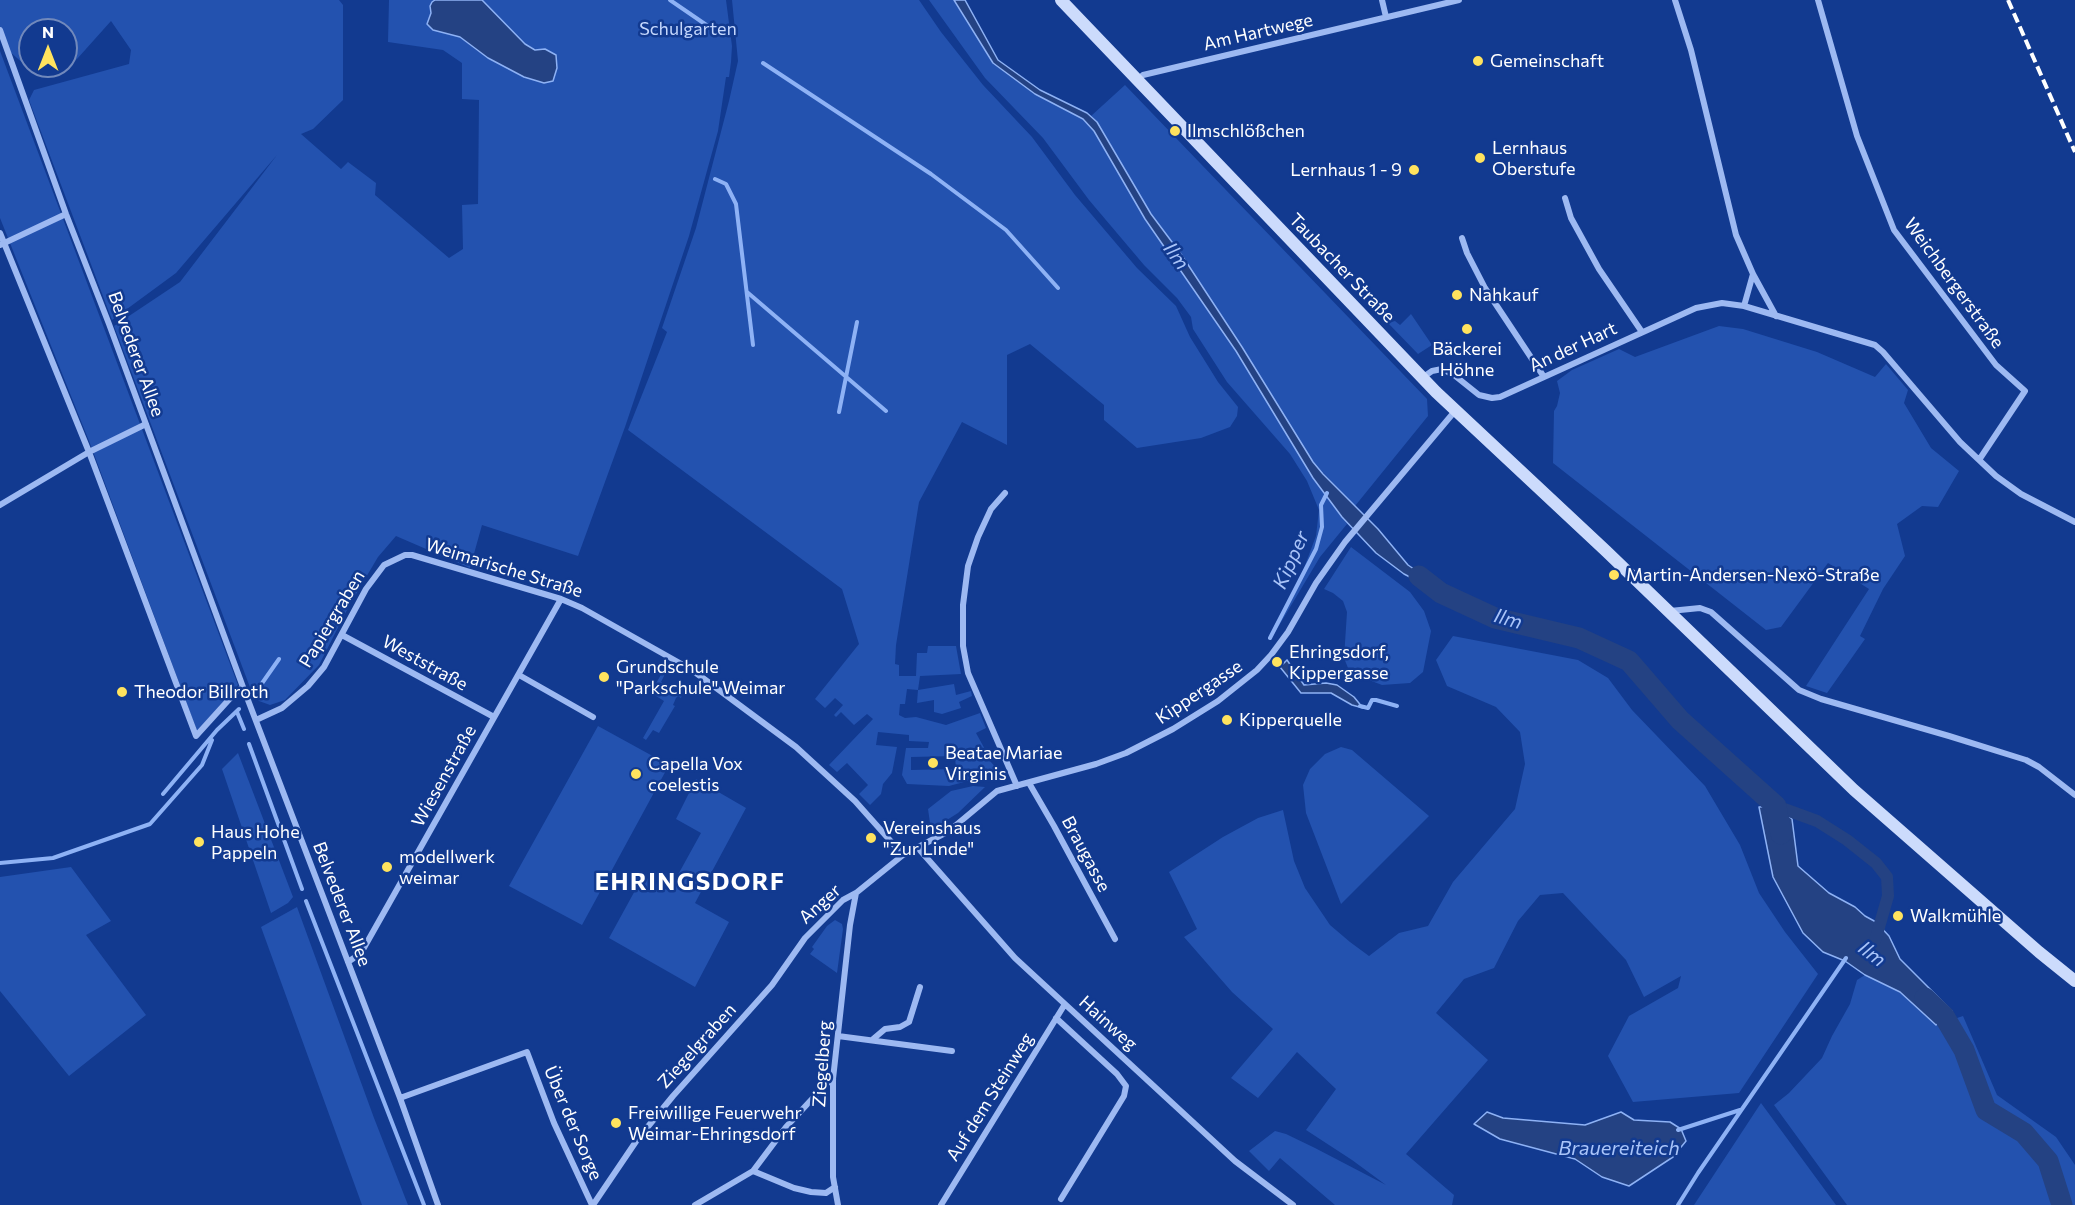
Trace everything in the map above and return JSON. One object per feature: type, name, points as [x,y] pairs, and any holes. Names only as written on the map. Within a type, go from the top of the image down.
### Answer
[{"type":"street","name":"Taubacher Straße","points":[[1060,0],[1422,378],[1669,611],[1854,790],[2075,981]]},
{"type":"street","points":[[1382,0],[1386,17]]},
{"type":"street","name":"Am Hartwege","points":[[1137,80],[1143,75],[1459,0]]},
{"type":"street","points":[[1675,0],[1691,50],[1736,235],[1753,274],[1776,316]]},
{"type":"street","name":"Weichbergerstraße","points":[[1818,0],[1857,136],[1894,230],[1996,366],[2025,392],[1979,460]]},
{"type":"street","name":"Belvederer Allee","points":[[0,30],[66,214],[400,1098],[438,1205]]},
{"type":"street","points":[[1564,198],[1571,218],[1599,269],[1642,332]]},
{"type":"street","points":[[2,244],[66,214]]},
{"type":"street","points":[[0,233],[2,244],[89,452],[196,736],[243,687]]},
{"type":"street","points":[[1462,238],[1485,288],[1544,378]]},
{"type":"street","points":[[1744,306],[1753,274]]},
{"type":"street","name":"An der Hart","points":[[1422,378],[1432,370],[1442,369],[1454,375],[1479,395],[1500,397],[1696,308],[1722,303],[1744,306],[1875,345],[1960,442],[1996,476],[2021,494],[2075,522]]},
{"type":"street","name":"Kippergasse","points":[[1017,786],[1096,764],[1126,753],[1173,729],[1243,683],[1271,655],[1288,632],[1316,583],[1345,542],[1456,410]]},
{"type":"street","points":[[0,505],[89,452],[146,424]]},
{"type":"street","points":[[1005,493],[992,509],[978,537],[968,566],[963,604],[963,646],[968,672],[1017,786]]},
{"type":"street","name":"Weimarische Straße","points":[[405,555],[428,559],[582,608],[692,670],[796,747],[855,801],[903,855]]},
{"type":"street","name":"Papiergraben","points":[[256,720],[282,708],[308,686],[324,667],[366,589],[384,565],[405,555]]},
{"type":"street","name":"Wiesenstraße","points":[[348,963],[361,953],[561,600]]},
{"type":"street","points":[[1669,611],[1700,608],[1710,612],[1799,690],[1821,699],[2026,760],[2039,767],[2075,795]]},
{"type":"street","name":"Weststraße","points":[[342,635],[494,717]]},
{"type":"street","points":[[519,675],[593,717]]},
{"type":"street","name":"Braugasse","points":[[1029,783],[1115,939]]},
{"type":"street","name":"Anger","points":[[805,939],[843,900],[856,893],[903,855],[949,831],[997,791],[1017,786]]},
{"type":"street","name":"Hainweg","points":[[918,848],[1015,958],[1235,1161],[1293,1205]]},
{"type":"street","name":"Anger","points":[[850,925],[856,893]]},
{"type":"street","name":"Ziegelberg","points":[[838,1205],[833,1177],[834,1080],[850,925]]},
{"type":"street","name":"Ziegelgraben","points":[[592,1205],[637,1140],[672,1096],[772,985],[805,939]]},
{"type":"street","points":[[872,1040],[885,1029],[900,1027],[909,1022],[920,987]]},
{"type":"street","name":"Auf dem Steinweg","points":[[941,1205],[1065,1004]]},
{"type":"street","name":"Hainweg","points":[[1056,1018],[1117,1074],[1126,1086],[1124,1096],[1061,1199]]},
{"type":"street","points":[[838,1036],[952,1051]]},
{"type":"street","name":"Über der Sorge","points":[[400,1098],[527,1052],[554,1124],[592,1205]]},
{"type":"street","points":[[696,1205],[753,1171],[805,1105],[826,1084],[834,1080]]},
{"type":"street","points":[[753,1171],[794,1188],[811,1192],[826,1193],[836,1187]]},
{"type":"green space","name":"Schulgarten","points":[[0,0],[339,0],[343,5],[343,100],[313,129],[301,134],[341,169],[348,162],[376,183],[375,195],[449,258],[463,249],[462,205],[478,204],[479,100],[462,99],[462,63],[443,50],[388,42],[389,0],[435,0],[432,2],[427,24],[433,30],[460,37],[476,50],[524,77],[540,51],[516,37],[482,0],[726,0],[732,46],[729,77],[726,77],[718,131],[689,236],[625,427],[578,556],[482,525],[470,568],[396,536],[378,557],[349,606],[319,665],[285,700],[270,705],[259,701],[251,690],[114,326],[180,282],[277,155],[176,273],[112,320],[29,100],[34,90],[129,64],[131,50],[111,21],[78,58],[78,18],[18,18],[18,59],[9,51],[0,30]]},
{"type":"green space","points":[[732,0],[919,0],[983,85],[1032,137],[1075,195],[1137,268],[1176,306],[1190,337],[1218,382],[1238,407],[1237,416],[1230,427],[1201,438],[1137,448],[1104,420],[1104,405],[1030,344],[1007,355],[1007,445],[962,422],[919,502],[895,664],[899,665],[899,676],[916,676],[917,653],[927,653],[928,646],[956,646],[961,674],[920,676],[918,690],[907,689],[905,704],[900,704],[899,715],[946,725],[980,713],[986,728],[976,733],[987,753],[992,757],[990,761],[997,769],[998,775],[991,776],[984,771],[979,778],[949,786],[907,784],[902,775],[906,748],[928,748],[929,742],[909,741],[909,735],[878,732],[876,745],[897,747],[892,773],[883,784],[881,794],[870,805],[859,794],[868,785],[847,763],[837,772],[829,765],[873,719],[867,714],[854,725],[841,712],[836,717],[834,715],[843,705],[835,698],[825,708],[815,699],[859,644],[842,589],[628,430],[667,332],[662,328],[696,228],[738,61]],"holes":[[[955,756],[956,769],[911,770],[911,757]]]},
{"type":"green space","points":[[929,0],[954,0],[993,63],[1035,94],[1083,119],[1094,131],[1145,219],[1236,351],[1313,478],[1347,524],[1320,557],[1271,639],[1269,636],[1301,576],[1316,536],[1319,510],[1307,481],[1290,454],[1227,382],[1193,329],[1191,317],[1177,298],[1144,265],[1089,200],[1043,138],[985,78]]},
{"type":"green space","points":[[0,51],[238,685],[197,731],[91,446],[0,218]]},
{"type":"green space","points":[[1125,85],[1427,399],[1428,416],[1355,506],[1313,462],[1242,347],[1181,254],[1151,214],[1104,133],[1091,116]]},
{"type":"green space","points":[[1411,314],[1432,345],[1418,354],[1388,323],[1395,321],[1400,325]]},
{"type":"green space","points":[[1719,326],[1743,329],[1817,352],[1875,377],[1886,364],[1908,390],[1904,403],[1931,448],[1959,471],[1938,507],[1922,506],[1897,524],[1905,556],[1883,589],[1860,636],[1865,639],[1827,693],[1806,686],[1869,589],[1828,563],[1781,627],[1766,630],[1553,463],[1554,411],[1560,393],[1557,381],[1572,370],[1619,349],[1635,357]]},
{"type":"green space","points":[[1351,547],[1410,592],[1424,611],[1431,631],[1423,672],[1410,683],[1382,685],[1356,675],[1348,668],[1344,658],[1347,612],[1343,601],[1324,589]]},
{"type":"green space","points":[[1453,636],[1578,660],[1608,678],[1632,710],[1705,786],[1740,845],[1759,893],[1785,932],[1818,974],[1739,1093],[1633,1102],[1608,1056],[1629,1016],[1678,988],[1681,976],[1644,997],[1626,960],[1563,893],[1540,895],[1518,921],[1494,968],[1464,979],[1436,1013],[1488,1060],[1406,1154],[1454,1195],[1452,1205],[1335,1205],[1280,1158],[1269,1171],[1249,1151],[1275,1131],[1315,1148],[1386,1185],[1306,1130],[1336,1089],[1297,1052],[1258,1098],[1231,1078],[1273,1029],[1232,992],[1184,937],[1197,929],[1169,872],[1223,837],[1258,818],[1283,810],[1294,861],[1305,888],[1330,925],[1350,942],[1369,956],[1399,933],[1428,926],[1453,882],[1515,809],[1525,764],[1520,732],[1496,707],[1447,686],[1436,660]]},
{"type":"green space","points":[[664,669],[667,670],[661,682],[682,695],[681,698],[678,696],[676,698],[673,705],[675,706],[659,733],[653,730],[646,740],[643,738],[664,701],[653,694],[653,689]]},
{"type":"green space","points":[[954,684],[956,695],[971,691],[972,696],[959,702],[961,708],[942,714],[934,712],[934,700],[917,703],[918,690]]},
{"type":"green space","points":[[598,726],[669,765],[582,925],[509,886]]},
{"type":"green space","points":[[1341,747],[1352,750],[1429,816],[1341,904],[1306,813],[1303,785],[1310,769],[1325,754]]},
{"type":"green space","points":[[238,753],[293,897],[288,903],[271,913],[222,769]]},
{"type":"green space","points":[[696,779],[746,808],[695,903],[729,922],[695,987],[609,938],[643,876],[669,891],[701,833],[676,819]]},
{"type":"green space","points":[[973,786],[985,787],[958,813],[931,830],[928,809],[951,791]]},
{"type":"green space","points":[[71,867],[111,921],[86,935],[146,1015],[69,1076],[0,991],[0,877]]},
{"type":"green space","points":[[297,907],[408,1205],[362,1205],[261,927]]},
{"type":"green space","points":[[835,920],[842,924],[843,929],[837,973],[810,954],[814,949],[812,947],[827,926]]},
{"type":"green space","points":[[1865,975],[1900,992],[1936,1025],[1963,1016],[1997,1095],[2056,1137],[2075,1165],[2075,1205],[1847,1205],[1774,1105],[1789,1093],[1822,1058],[1850,1004],[1857,980]]},
{"type":"green space","points":[[1761,1103],[1836,1205],[1694,1205]]},
{"type":"water","points":[[435,0],[482,0],[525,44],[535,50],[545,49],[556,55],[557,68],[553,81],[544,83],[524,77],[488,58],[460,37],[433,30],[427,24],[431,13],[430,6]]},
{"type":"water","points":[[954,0],[965,0],[998,60],[1040,90],[1087,113],[1097,122],[1151,214],[1181,254],[1242,347],[1313,462],[1378,529],[1408,565],[1434,583],[1441,593],[1404,574],[1376,553],[1342,517],[1313,478],[1236,351],[1145,219],[1094,131],[1083,119],[1035,94],[993,63]]},
{"type":"water","points":[[1287,660],[1304,685],[1326,683],[1337,685],[1354,697],[1363,708],[1352,705],[1331,693],[1301,693],[1280,667]]},
{"type":"water","points":[[1776,806],[1792,819],[1798,866],[1829,893],[1876,922],[1889,936],[1900,959],[1952,1011],[1936,1025],[1900,992],[1865,975],[1845,961],[1823,952],[1803,933],[1773,877],[1759,807]]},
{"type":"water","name":"Brauereiteich","points":[[1487,1112],[1503,1118],[1585,1125],[1621,1112],[1634,1120],[1670,1122],[1681,1129],[1686,1141],[1673,1157],[1629,1186],[1602,1177],[1575,1159],[1500,1139],[1474,1124]]},
{"type":"waterway","points":[[670,0],[721,35]]},
{"type":"waterway","points":[[763,63],[931,174],[1006,230],[1058,288]]},
{"type":"waterway","points":[[715,179],[726,184],[736,204],[753,345]]},
{"type":"waterway","points":[[747,292],[886,411]]},
{"type":"waterway","points":[[839,412],[857,322]]},
{"type":"waterway","name":"Kipper","points":[[1270,638],[1316,549],[1322,527],[1321,505],[1327,493]]},
{"type":"waterway","name":"Ilm","points":[[1419,576],[1441,593],[1495,618],[1579,638],[1629,661],[1680,720],[1776,806],[1781,834]]},
{"type":"waterway","points":[[258,689],[279,659]]},
{"type":"waterway","name":"Kipper","points":[[1360,706],[1368,708],[1372,700],[1397,706]]},
{"type":"waterway","points":[[163,794],[217,730],[239,709]]},
{"type":"waterway","points":[[237,712],[244,729]]},
{"type":"waterway","points":[[0,863],[53,858],[150,824],[202,765],[212,740]]},
{"type":"waterway","points":[[249,744],[302,889]]},
{"type":"waterway","points":[[1776,806],[1817,821],[1847,840],[1876,863],[1887,877],[1888,896],[1875,941]]},
{"type":"waterway","points":[[306,901],[424,1205]]},
{"type":"waterway","points":[[1678,1205],[1846,958]]},
{"type":"waterway","name":"Ilm","points":[[1925,998],[1944,1016],[1964,1050],[1986,1110],[2024,1133],[2048,1161],[2062,1205]]},
{"type":"waterway","points":[[1678,1130],[1740,1110]]},
{"type":"railway","points":[[2008,0],[2075,152]]},
{"type":"place","name":"Gemeinschaft","points":[[1478,61]]},
{"type":"place","name":"Ilmschlößchen","points":[[1175,131]]},
{"type":"place","name":"Lernhaus Oberstufe","points":[[1480,158]]},
{"type":"place","name":"Lernhaus 1 - 9","points":[[1414,170]]},
{"type":"place","name":"Nahkauf","points":[[1457,295]]},
{"type":"place","name":"Bäckerei Höhne","points":[[1467,329]]},
{"type":"place","name":"Martin-Andersen-Nexö-Straße","points":[[1614,575]]},
{"type":"place","name":"Ehringsdorf, Kippergasse","points":[[1277,662]]},
{"type":"place","name":"Grundschule \"Parkschule\" Weimar","points":[[604,677]]},
{"type":"place","name":"Theodor Billroth","points":[[122,692]]},
{"type":"place","name":"Kipperquelle","points":[[1227,720]]},
{"type":"place","name":"Beatae Mariae Virginis","points":[[933,763]]},
{"type":"place","name":"Capella Vox coelestis","points":[[636,774]]},
{"type":"place","name":"Vereinshaus \"Zur Linde\"","points":[[871,838]]},
{"type":"place","name":"Haus Hohe Pappeln","points":[[199,842]]},
{"type":"place","name":"modellwerk weimar","points":[[387,867]]},
{"type":"place","name":"Walkmühle","points":[[1898,916]]},
{"type":"place","name":"Freiwillige Feuerwehr Weimar-Ehringsdorf","points":[[616,1123]]},
{"type":"district","name":"EHRINGSDORF","points":[[690,882]]}]
